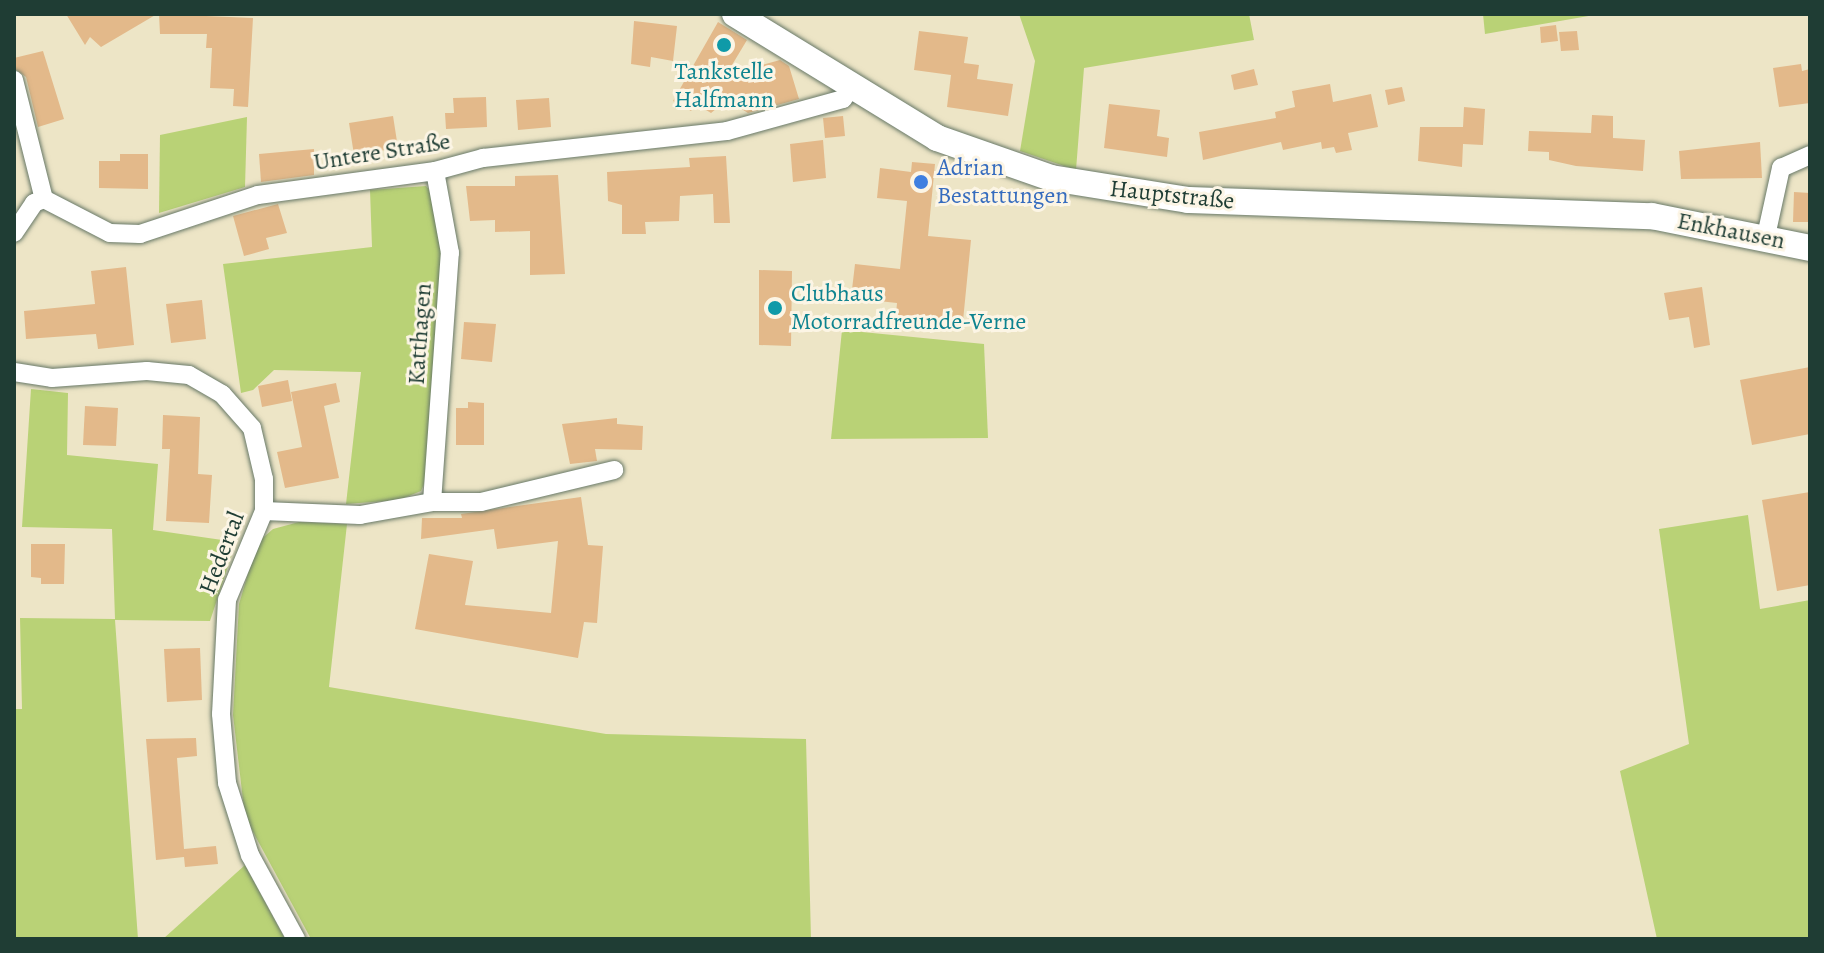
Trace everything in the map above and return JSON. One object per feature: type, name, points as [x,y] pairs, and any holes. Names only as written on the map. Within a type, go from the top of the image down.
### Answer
[{"type":"main road","name":"Hauptstraße","points":[[735,14],[937,138],[995,161],[1115,191],[1188,200],[1652,216]]},
{"type":"main road","name":"Enkhausen","points":[[1652,216],[1766,236],[1810,248]]},
{"type":"street","points":[[14,80],[44,199],[34,203],[14,233]]},
{"type":"street","name":"Untere Straße","points":[[44,199],[110,233],[140,234],[258,195],[435,171],[483,158],[727,131],[843,99],[852,86]]},
{"type":"street","points":[[1766,236],[1781,168],[1810,155]]},
{"type":"street","name":"Katthagen","points":[[432,502],[450,253],[435,171]]},
{"type":"street","name":"Hedertal","points":[[14,372],[52,378],[147,371],[189,375],[222,394],[252,428],[264,479],[264,511],[227,600],[221,714],[227,783],[250,855],[296,939]]},
{"type":"street","points":[[264,511],[360,515],[432,502],[481,502],[614,470]]},
{"type":"green space","points":[[1019,14],[1249,14],[1254,40],[1084,68],[1076,170],[1020,151],[1035,61]]},
{"type":"green space","points":[[1483,14],[1600,14],[1485,34]]},
{"type":"green space","points":[[247,117],[245,187],[159,213],[160,135]]},
{"type":"green space","points":[[426,186],[435,197],[442,261],[428,474],[421,491],[399,500],[346,504],[361,372],[274,370],[253,390],[241,393],[223,264],[372,247],[370,190]]},
{"type":"green space","points":[[842,330],[984,344],[988,438],[831,439]]},
{"type":"green space","points":[[31,389],[68,393],[67,455],[158,464],[153,530],[236,542],[210,621],[115,620],[138,939],[14,939],[14,709],[22,709],[20,618],[115,619],[112,529],[22,527]]},
{"type":"green space","points":[[1748,515],[1760,609],[1810,600],[1810,939],[1657,939],[1620,771],[1689,744],[1659,529]]},
{"type":"green space","points":[[299,522],[347,524],[329,687],[606,734],[806,739],[811,939],[311,939],[245,817],[233,715],[239,604],[257,543],[273,529]]},
{"type":"green space","points":[[245,865],[285,939],[163,939]]},
{"type":"building","points":[[66,14],[157,14],[101,47],[90,37],[85,45]]},
{"type":"building","points":[[159,14],[253,18],[248,107],[233,106],[234,89],[210,88],[212,48],[206,48],[207,34],[160,34]]},
{"type":"building","points":[[634,21],[677,26],[673,61],[651,57],[650,67],[631,64]]},
{"type":"building","points":[[718,22],[747,40],[726,75],[780,60],[789,66],[799,99],[748,113],[727,100],[711,113],[696,104],[691,111],[673,101]]},
{"type":"building","points":[[1556,25],[1558,41],[1541,43],[1540,27]]},
{"type":"building","points":[[919,31],[968,37],[964,63],[979,65],[977,79],[1013,84],[1008,116],[947,107],[951,75],[914,70]]},
{"type":"building","points":[[1577,31],[1579,50],[1561,51],[1559,32]]},
{"type":"building","points":[[43,51],[64,119],[38,127],[26,77],[14,68],[14,58]]},
{"type":"building","points":[[1801,64],[1802,71],[1810,69],[1810,103],[1779,107],[1773,68]]},
{"type":"building","points":[[1254,69],[1258,85],[1234,90],[1231,75]]},
{"type":"building","points":[[1330,84],[1333,102],[1371,94],[1378,127],[1348,133],[1352,150],[1336,153],[1334,147],[1322,149],[1321,142],[1283,150],[1281,142],[1203,160],[1199,132],[1276,118],[1275,112],[1295,107],[1292,91]]},
{"type":"building","points":[[1402,87],[1405,101],[1388,105],[1385,90]]},
{"type":"building","points":[[486,97],[487,127],[446,129],[445,113],[454,113],[453,98]]},
{"type":"building","points":[[549,98],[551,127],[518,130],[516,100]]},
{"type":"building","points":[[1109,104],[1160,110],[1157,136],[1169,138],[1167,157],[1104,148]]},
{"type":"building","points":[[1464,107],[1485,109],[1483,145],[1463,144],[1462,167],[1418,161],[1420,127],[1463,127]]},
{"type":"building","points":[[1592,115],[1613,116],[1613,138],[1645,140],[1643,171],[1576,166],[1549,160],[1549,152],[1528,151],[1529,131],[1591,133]]},
{"type":"building","points":[[393,116],[398,148],[354,155],[349,123]]},
{"type":"building","points":[[843,116],[845,136],[825,138],[823,118]]},
{"type":"building","points":[[823,140],[826,178],[793,182],[790,144]]},
{"type":"building","points":[[1760,142],[1762,178],[1681,179],[1679,151]]},
{"type":"building","points":[[314,149],[314,175],[261,182],[259,154]]},
{"type":"building","points":[[120,154],[148,154],[148,189],[99,188],[99,161],[120,161]]},
{"type":"building","points":[[726,156],[730,223],[714,223],[713,194],[680,196],[679,221],[645,222],[646,234],[622,234],[622,205],[608,201],[607,172],[690,167],[689,158]]},
{"type":"building","points":[[912,162],[935,164],[928,236],[971,240],[962,331],[895,325],[897,303],[851,298],[855,264],[900,269],[907,201],[877,198],[880,168],[911,172]]},
{"type":"building","points":[[558,175],[565,274],[530,275],[530,231],[495,232],[495,220],[470,221],[466,186],[515,186],[515,176]]},
{"type":"building","points":[[1794,192],[1810,193],[1810,222],[1793,222]]},
{"type":"building","points":[[278,204],[287,233],[266,238],[269,249],[244,256],[233,216]]},
{"type":"building","points":[[126,267],[134,345],[98,349],[96,334],[26,339],[24,311],[95,304],[91,271]]},
{"type":"building","name":"Clubhaus Motorradfreunde-Verne","points":[[759,270],[792,271],[791,346],[759,345]]},
{"type":"building","points":[[1702,287],[1710,345],[1694,348],[1689,317],[1669,320],[1664,293]]},
{"type":"building","points":[[202,300],[206,339],[171,343],[166,304]]},
{"type":"building","points":[[464,322],[496,324],[492,362],[461,359]]},
{"type":"building","points":[[1810,367],[1810,434],[1752,445],[1740,380]]},
{"type":"building","points":[[288,380],[292,401],[262,407],[258,386]]},
{"type":"building","points":[[336,383],[340,402],[324,406],[339,478],[285,488],[277,452],[302,447],[291,392]]},
{"type":"building","points":[[468,402],[484,403],[484,445],[456,445],[456,408],[468,408]]},
{"type":"building","points":[[85,406],[118,408],[116,446],[83,445]]},
{"type":"building","points":[[163,415],[200,417],[198,474],[212,475],[209,523],[166,521],[170,449],[162,449]]},
{"type":"building","points":[[617,418],[617,424],[643,426],[642,450],[595,449],[597,461],[570,464],[562,424]]},
{"type":"building","points":[[1810,492],[1810,585],[1777,591],[1762,500]]},
{"type":"building","points":[[581,497],[588,545],[603,546],[597,623],[584,622],[578,658],[415,629],[429,554],[473,561],[465,605],[551,613],[558,541],[497,549],[494,529],[421,539],[422,518],[462,518],[461,514]]},
{"type":"building","points":[[31,544],[65,544],[64,584],[41,584],[41,578],[31,577]]},
{"type":"building","points":[[200,648],[202,700],[167,702],[164,649]]},
{"type":"building","points":[[196,738],[197,756],[177,758],[184,849],[216,846],[218,864],[185,867],[184,857],[156,860],[146,739]]},
{"type":"place","name":"Tankstelle Halfmann","points":[[724,45]]},
{"type":"place","name":"Adrian Bestattungen","points":[[921,182]]},
{"type":"place","name":"Clubhaus Motorradfreunde-Verne","points":[[775,308]]}]
